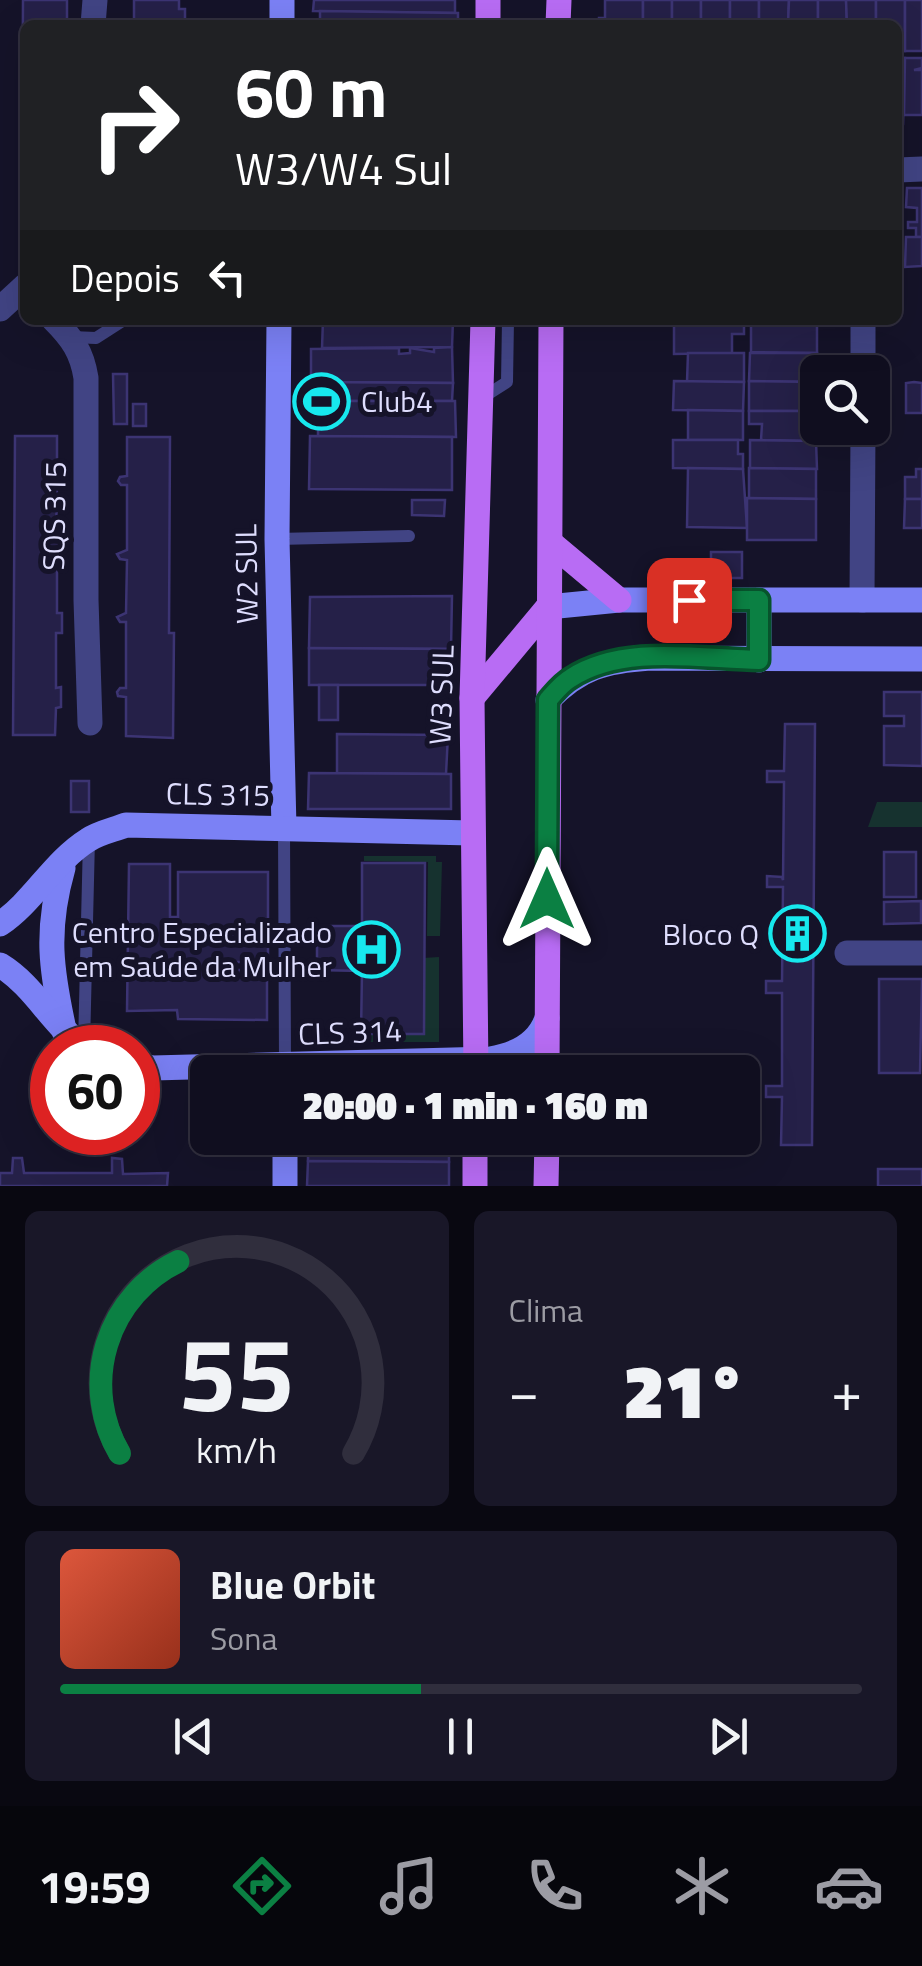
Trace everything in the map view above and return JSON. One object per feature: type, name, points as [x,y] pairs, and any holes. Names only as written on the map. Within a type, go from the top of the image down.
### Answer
[{"type":"main road","name":"W3 SUL","points":[[476,1055],[472,698],[483,325]]},
{"type":"main road","points":[[547,1055],[551,325]]},
{"type":"main road","points":[[551,543],[619,600]]},
{"type":"main road","points":[[472,698],[548,607]]},
{"type":"main road","points":[[475,1186],[476,1155]]},
{"type":"main road","points":[[546,1155],[546,1186]]},
{"type":"street","name":"W2 SUL","points":[[279,325],[277,539],[284,828]]},
{"type":"street","points":[[863,325],[863,355]]},
{"type":"street","name":"SQS 315","points":[[62,328],[82,356],[88,394],[86,583],[90,724]]},
{"type":"street","points":[[862,600],[863,445]]},
{"type":"street","points":[[548,607],[619,600],[922,600]]},
{"type":"street","points":[[759,600],[759,660]]},
{"type":"street","points":[[548,700],[568,679],[613,661],[922,659]]},
{"type":"street","name":"CLS 315","points":[[0,924],[30,900],[65,858],[89,838],[126,825],[472,834]]},
{"type":"street","points":[[65,858],[54,899],[50,952],[72,1025]]},
{"type":"street","points":[[847,953],[922,953]]},
{"type":"street","points":[[0,965],[22,979],[63,1025]]},
{"type":"street","name":"CLS 314","points":[[507,1055],[521,1049],[543,1030],[547,1018]]},
{"type":"street","name":"CLS 314","points":[[160,1068],[190,1069]]},
{"type":"street","points":[[284,1155],[284,1186]]},
{"type":"lane","points":[[62,328],[96,338],[116,325]]},
{"type":"lane","points":[[482,398],[508,382],[508,325]]},
{"type":"lane","points":[[277,539],[409,536]]},
{"type":"lane","points":[[284,828],[284,1055]]},
{"type":"lane","points":[[79,1025],[89,838]]},
{"type":"green space","points":[[877,802],[922,802],[922,827],[868,827]]},
{"type":"green space","points":[[364,856],[436,856],[436,862],[442,862],[440,936],[427,936],[428,862],[364,861]]},
{"type":"green space","points":[[439,957],[439,1042],[365,1042],[366,1034],[423,958]]},
{"type":"building","points":[[23,0],[67,0],[67,20],[23,20]]},
{"type":"building","points":[[134,0],[179,0],[179,9],[185,9],[185,20],[134,20]]},
{"type":"building","points":[[314,0],[455,0],[455,13],[313,11]]},
{"type":"building","points":[[605,0],[643,0],[643,20],[599,20],[605,18]]},
{"type":"building","points":[[643,0],[672,0],[672,20],[643,20]]},
{"type":"building","points":[[672,0],[701,0],[701,20],[672,20]]},
{"type":"building","points":[[701,0],[730,0],[730,20],[701,20]]},
{"type":"building","points":[[730,0],[759,0],[759,20],[730,20]]},
{"type":"building","points":[[759,0],[789,0],[788,20],[759,20]]},
{"type":"building","points":[[789,0],[818,0],[818,20],[788,20]]},
{"type":"building","points":[[818,0],[846,0],[847,20],[818,20]]},
{"type":"building","points":[[846,0],[876,0],[876,20],[847,20]]},
{"type":"building","points":[[876,0],[905,0],[905,51],[902,20],[876,20]]},
{"type":"building","points":[[905,0],[922,0],[922,51],[905,51]]},
{"type":"building","points":[[320,11],[458,13],[458,20],[320,20]]},
{"type":"building","points":[[902,58],[905,58],[903,124]]},
{"type":"building","points":[[905,58],[922,58],[922,68],[914,70],[922,70],[922,115],[904,115]]},
{"type":"building","points":[[907,188],[922,188],[922,237],[916,237],[916,228],[908,228],[908,222],[917,222],[917,208],[906,207]]},
{"type":"building","points":[[906,237],[922,237],[922,266],[905,267]]},
{"type":"building","points":[[323,325],[453,325],[452,347],[322,348]]},
{"type":"building","points":[[674,325],[744,325],[744,334],[732,334],[732,353],[674,354]]},
{"type":"building","points":[[751,325],[817,325],[817,353],[751,352]]},
{"type":"building","points":[[452,347],[453,383],[311,382],[311,349],[399,348],[399,354],[410,353],[410,348],[434,352],[434,348]]},
{"type":"building","points":[[688,353],[744,353],[744,382],[687,382]]},
{"type":"building","points":[[750,353],[817,353],[800,355],[800,382],[749,381]]},
{"type":"building","points":[[113,374],[127,374],[127,424],[114,424]]},
{"type":"building","points":[[674,381],[744,382],[743,411],[673,410]]},
{"type":"building","points":[[749,381],[800,382],[800,411],[749,411]]},
{"type":"building","points":[[311,382],[453,383],[452,401],[311,401]]},
{"type":"building","points":[[906,383],[922,383],[922,413],[906,413]]},
{"type":"building","points":[[318,401],[455,401],[456,437],[318,436]]},
{"type":"building","points":[[133,404],[146,404],[146,426],[133,426]]},
{"type":"building","points":[[688,410],[743,411],[743,440],[688,440]]},
{"type":"building","points":[[749,411],[800,411],[800,441],[761,440],[762,424],[749,424]]},
{"type":"building","points":[[15,436],[57,436],[57,464],[62,464],[62,484],[57,484],[56,539],[62,538],[62,559],[57,559],[57,613],[62,613],[62,633],[56,633],[56,688],[61,687],[61,707],[56,708],[55,735],[13,735]]},
{"type":"building","points":[[310,436],[452,437],[452,490],[309,489]]},
{"type":"building","points":[[127,437],[170,437],[173,738],[126,736],[126,697],[118,696],[117,692],[126,688],[126,622],[117,617],[126,613],[127,560],[117,554],[127,550],[127,485],[118,481],[127,476]]},
{"type":"building","points":[[673,440],[738,440],[743,469],[673,468]]},
{"type":"building","points":[[750,440],[800,441],[800,445],[816,445],[817,469],[750,468]]},
{"type":"building","points":[[688,468],[743,469],[747,528],[687,527]]},
{"type":"building","points":[[749,468],[816,469],[816,499],[749,498]]},
{"type":"building","points":[[916,469],[922,469],[922,499],[905,499],[905,477],[916,477]]},
{"type":"building","points":[[747,498],[816,499],[816,540],[747,540]]},
{"type":"building","points":[[905,499],[922,499],[922,528],[904,528]]},
{"type":"building","points":[[412,500],[445,500],[444,516],[412,515]]},
{"type":"building","points":[[711,552],[742,552],[742,578],[711,578]]},
{"type":"building","points":[[452,596],[451,649],[309,648],[310,597]]},
{"type":"building","points":[[309,648],[451,649],[450,685],[309,685]]},
{"type":"building","points":[[319,685],[338,685],[338,720],[319,720]]},
{"type":"building","points":[[884,692],[922,692],[922,766],[884,765],[884,726],[904,726],[904,716],[884,716]]},
{"type":"building","name":"Bloco Q","points":[[785,724],[815,724],[812,1145],[781,1145],[782,1097],[766,1097],[766,1086],[782,1086],[782,993],[766,993],[766,981],[782,981],[783,887],[767,887],[767,876],[783,880],[784,782],[767,782],[767,771],[784,771]]},
{"type":"building","points":[[337,734],[448,735],[446,774],[337,773]]},
{"type":"building","points":[[309,773],[451,774],[451,809],[308,809]]},
{"type":"building","points":[[71,781],[89,781],[89,812],[71,812]]},
{"type":"building","points":[[884,852],[916,852],[916,897],[884,897]]},
{"type":"building","name":"Centro Especializado em Saúde da Mulher","points":[[362,863],[425,863],[424,1034],[361,1034],[362,971],[317,970],[317,926],[362,926]]},
{"type":"building","points":[[129,864],[170,864],[170,917],[178,917],[178,872],[268,872],[268,962],[213,962],[213,970],[267,970],[267,1020],[178,1019],[177,1010],[127,1011]]},
{"type":"building","points":[[921,901],[921,923],[884,924],[884,902]]},
{"type":"building","points":[[879,979],[922,979],[920,1073],[879,1073]]},
{"type":"building","points":[[308,1155],[449,1155],[449,1162],[308,1161]]},
{"type":"building","points":[[13,1158],[22,1158],[24,1173],[112,1173],[112,1158],[122,1159],[123,1174],[168,1173],[167,1186],[0,1186],[0,1173],[12,1173]]},
{"type":"building","points":[[308,1161],[449,1162],[449,1186],[307,1186]]},
{"type":"building","points":[[878,1169],[922,1169],[922,1186],[878,1186]]},
{"type":"place","name":"Club4","points":[[322,401]]},
{"type":"place","name":"Bloco Q","points":[[798,934]]},
{"type":"place","name":"Centro Especializado em Saúde da Mulher","points":[[371,949]]},
{"type":"route","points":[[547,899],[548,700],[568,679],[613,661],[759,660],[759,600],[689,600]]}]
